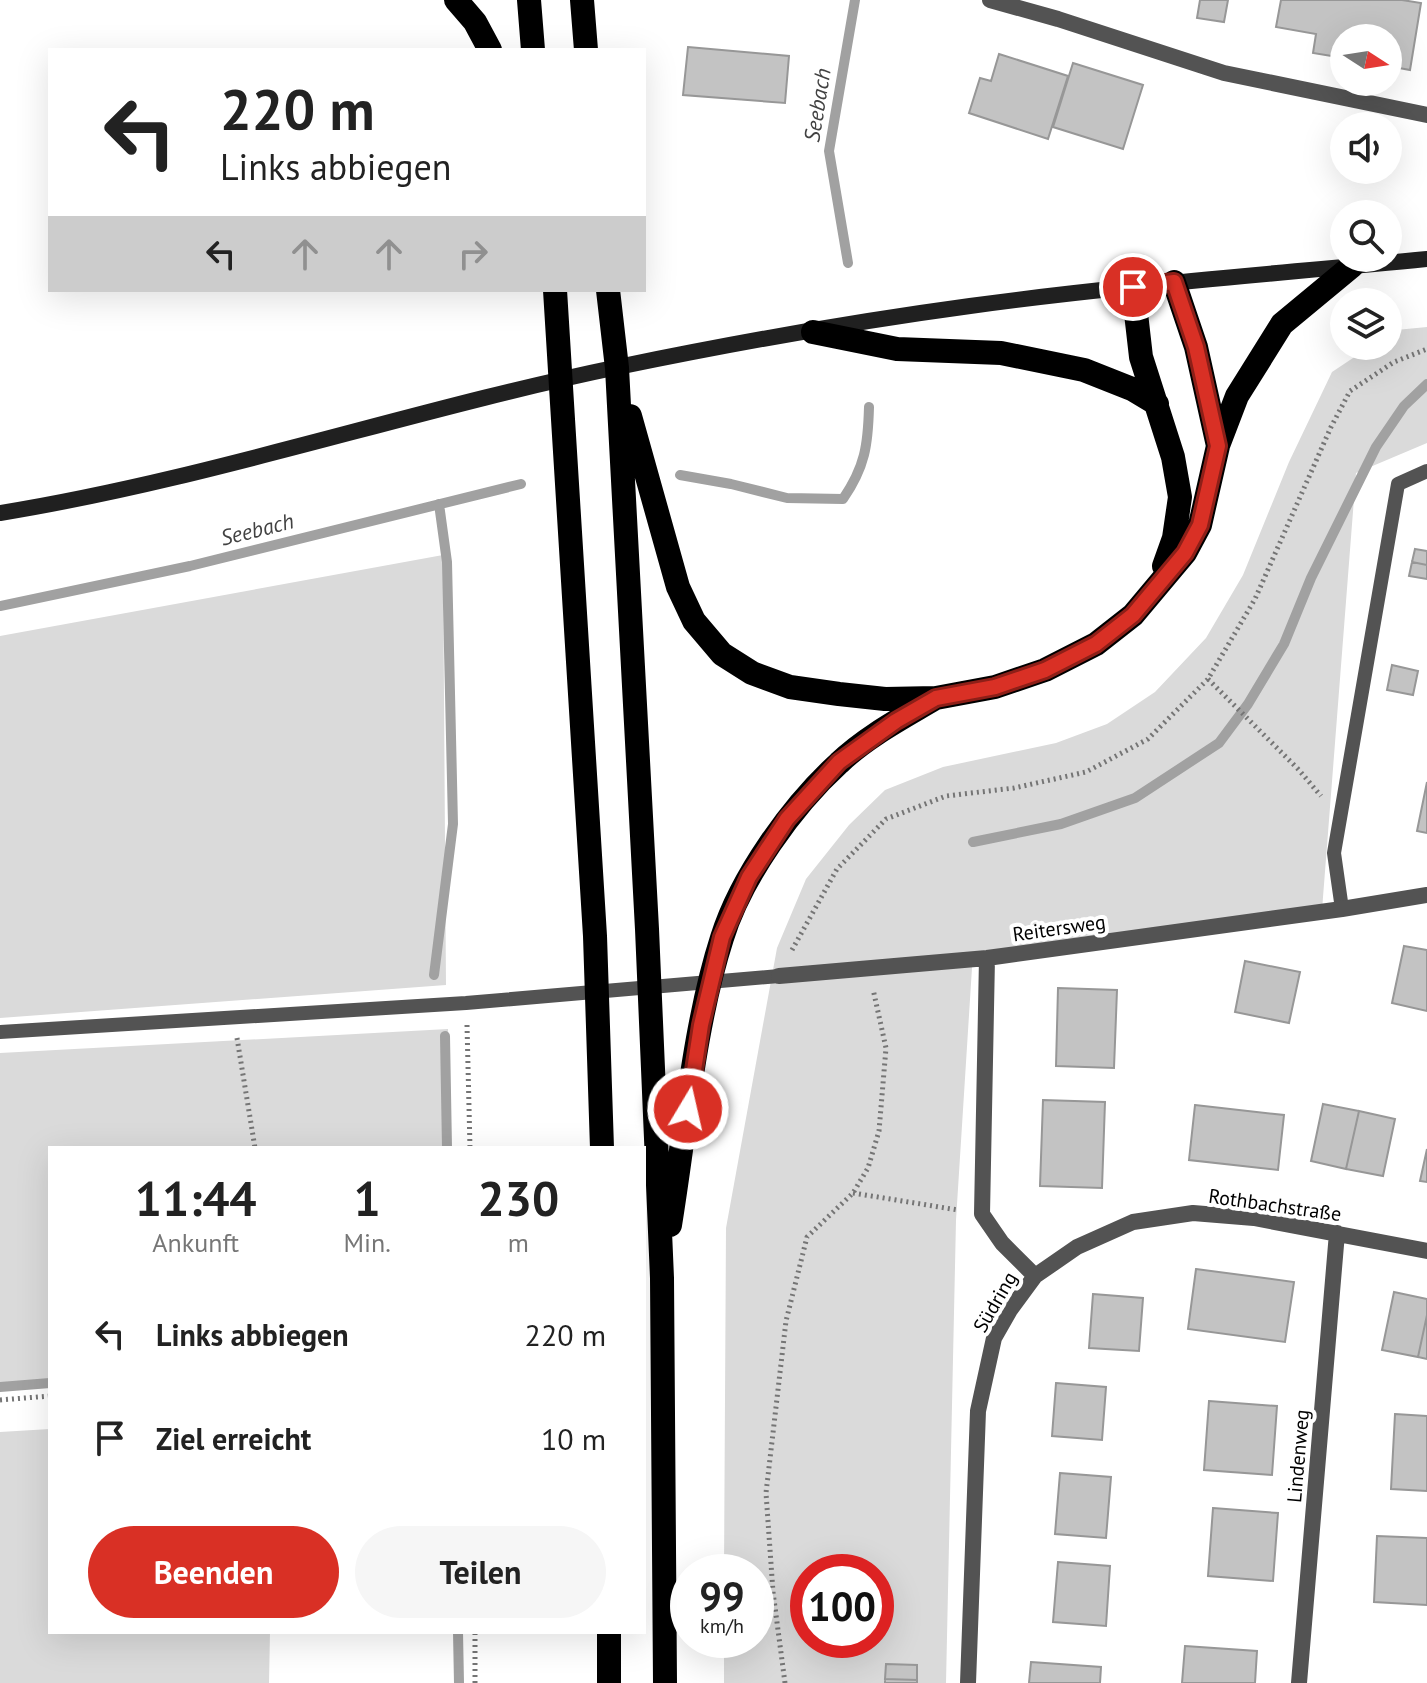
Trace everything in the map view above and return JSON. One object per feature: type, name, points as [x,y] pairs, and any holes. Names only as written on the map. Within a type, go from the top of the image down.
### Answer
[{"type":"highway","points":[[456,0],[475,22],[489,48]]},
{"type":"highway","points":[[529,0],[533,48]]},
{"type":"highway","points":[[582,0],[586,48]]},
{"type":"highway","points":[[617,368],[678,587],[694,621],[722,654],[752,673],[790,687],[885,699],[936,698],[995,687],[1058,663],[1096,644],[1133,615],[1185,553],[1200,525],[1218,446],[1237,396],[1282,324],[1345,272]]},
{"type":"highway","points":[[1174,282],[1196,347],[1218,446]]},
{"type":"highway","points":[[1133,287],[1141,357],[1173,457],[1180,497],[1174,538],[1156,587]]},
{"type":"highway","points":[[555,292],[595,936],[602,1146]]},
{"type":"highway","points":[[608,292],[617,368],[662,1278],[665,1683]]},
{"type":"highway","points":[[813,332],[897,349],[1001,353],[1084,370],[1132,389],[1157,404]]},
{"type":"highway","points":[[662,1278],[701,1025],[722,937],[749,877],[787,819],[839,762],[896,721],[936,698]]},
{"type":"highway","points":[[609,1634],[609,1683]]},
{"type":"main road","points":[[1402,261],[1427,259]]},
{"type":"main road","points":[[0,513],[169,480],[614,368],[696,352],[969,306],[1330,268]]},
{"type":"street","points":[[990,0],[1010,2],[1224,73],[1427,115]]},
{"type":"street","name":"Reitersweg","points":[[779,976],[987,958],[1427,895]]},
{"type":"street","points":[[982,1214],[987,958]]},
{"type":"street","name":"Rothbachstraße","points":[[1035,1276],[1077,1247],[1133,1222],[1193,1213],[1254,1218],[1427,1251]]},
{"type":"street","name":"Südring","points":[[968,1683],[978,1411],[994,1338],[1035,1276],[1002,1243],[982,1214]]},
{"type":"street","name":"Lindenweg","points":[[1299,1683],[1337,1233]]},
{"type":"lane","points":[[1342,909],[1334,853],[1398,484],[1427,471]]},
{"type":"lane","points":[[0,1032],[466,1003],[779,976]]},
{"type":"path","points":[[779,976],[837,869],[886,819],[946,796],[1014,788],[1086,772],[1148,739],[1208,679],[1255,599],[1350,391],[1394,362],[1427,349]]},
{"type":"path","points":[[1208,679],[1298,769],[1339,819]]},
{"type":"path","points":[[785,1683],[773,1592],[766,1493],[786,1321],[807,1237],[853,1193],[868,1168],[879,1131],[886,1048],[869,968]]},
{"type":"path","points":[[466,1003],[470,1146]]},
{"type":"path","points":[[234,1017],[255,1146]]},
{"type":"path","points":[[853,1193],[982,1214]]},
{"type":"path","points":[[0,1400],[48,1396]]},
{"type":"path","points":[[475,1634],[475,1683]]},
{"type":"shaded area","points":[[1427,327],[1427,443],[1356,473],[1322,910],[973,952],[956,1220],[946,1683],[724,1683],[724,1658],[774,1658],[774,1554],[724,1554],[726,1228],[777,948],[806,879],[849,825],[885,790],[943,767],[1056,743],[1107,724],[1155,692],[1206,638],[1243,575],[1289,462],[1332,372],[1350,360],[1402,360],[1402,329]]},
{"type":"shaded area","points":[[443,555],[446,985],[0,1018],[0,636]]},
{"type":"shaded area","points":[[448,1029],[451,1146],[48,1146],[48,1384],[0,1388],[0,1053]]},
{"type":"shaded area","points":[[48,1429],[48,1634],[270,1634],[269,1683],[0,1683],[0,1432]]},
{"type":"building","points":[[1200,0],[1228,0],[1224,22],[1197,18]]},
{"type":"building","points":[[1281,0],[1402,0],[1421,3],[1410,70],[1402,69],[1402,24],[1330,24],[1330,56],[1313,53],[1316,34],[1276,27]]},
{"type":"building","points":[[688,47],[789,56],[785,103],[683,95]]},
{"type":"building","points":[[999,54],[1068,76],[1048,139],[969,113],[980,78],[991,81]]},
{"type":"building","points":[[1073,63],[1143,85],[1123,149],[1053,127]]},
{"type":"building","points":[[1415,549],[1427,551],[1427,565],[1412,562]]},
{"type":"building","points":[[1412,562],[1427,565],[1427,579],[1409,576]]},
{"type":"building","points":[[1392,665],[1418,671],[1413,695],[1387,690]]},
{"type":"building","points":[[1427,782],[1427,833],[1417,831]]},
{"type":"building","points":[[1404,946],[1427,950],[1427,1011],[1392,1003]]},
{"type":"building","points":[[1245,961],[1300,972],[1289,1023],[1235,1012]]},
{"type":"building","points":[[1058,988],[1117,990],[1114,1068],[1056,1066]]},
{"type":"building","points":[[1043,1100],[1105,1102],[1102,1188],[1040,1186]]},
{"type":"building","points":[[1323,1104],[1359,1111],[1346,1169],[1311,1161]]},
{"type":"building","points":[[1195,1105],[1284,1115],[1278,1170],[1189,1160]]},
{"type":"building","points":[[1359,1111],[1395,1119],[1383,1176],[1346,1169]]},
{"type":"building","points":[[1427,1149],[1427,1182],[1420,1181]]},
{"type":"building","points":[[1196,1269],[1294,1282],[1285,1342],[1188,1329]]},
{"type":"building","points":[[1394,1292],[1427,1299],[1427,1315],[1418,1357],[1382,1350]]},
{"type":"building","points":[[1093,1294],[1143,1298],[1139,1351],[1089,1348]]},
{"type":"building","points":[[1427,1315],[1427,1359],[1418,1357]]},
{"type":"building","points":[[1056,1383],[1106,1387],[1102,1440],[1052,1436]]},
{"type":"building","points":[[1209,1401],[1277,1406],[1272,1475],[1204,1470]]},
{"type":"building","points":[[1395,1414],[1427,1416],[1427,1491],[1391,1489]]},
{"type":"building","points":[[1060,1473],[1111,1477],[1106,1538],[1055,1534]]},
{"type":"building","points":[[1213,1508],[1278,1513],[1273,1581],[1208,1576]]},
{"type":"building","points":[[1377,1536],[1427,1538],[1427,1605],[1374,1602]]},
{"type":"building","points":[[1058,1562],[1110,1566],[1106,1626],[1053,1622]]},
{"type":"building","points":[[1185,1646],[1257,1651],[1255,1683],[1182,1683]]},
{"type":"building","points":[[1031,1662],[1101,1667],[1100,1683],[1029,1683]]},
{"type":"building","points":[[886,1664],[917,1665],[917,1680],[885,1679]]},
{"type":"building","points":[[885,1679],[917,1680],[917,1683],[885,1683]]},
{"type":"waterway","name":"Seebach","points":[[848,263],[829,151],[855,0]]},
{"type":"waterway","points":[[973,842],[1061,824],[1135,798],[1219,743],[1248,704],[1284,644],[1311,578],[1376,447],[1404,406],[1427,384]]},
{"type":"waterway","name":"Seebach","points":[[680,475],[787,498],[843,499],[864,455],[869,407]]},
{"type":"waterway","name":"Seebach","points":[[0,606],[190,566],[521,484]]},
{"type":"waterway","points":[[434,975],[453,824],[447,562],[439,504]]},
{"type":"waterway","points":[[445,1036],[447,1146]]},
{"type":"waterway","points":[[0,1387],[48,1383]]},
{"type":"waterway","points":[[458,1634],[459,1683]]},
{"type":"route","points":[[688,1109],[701,1025],[722,937],[749,877],[787,819],[839,762],[896,721],[936,698],[995,687],[1045,670],[1096,644],[1133,615],[1185,553],[1200,525],[1218,446],[1211,406],[1196,347],[1174,282],[1133,287]]}]
